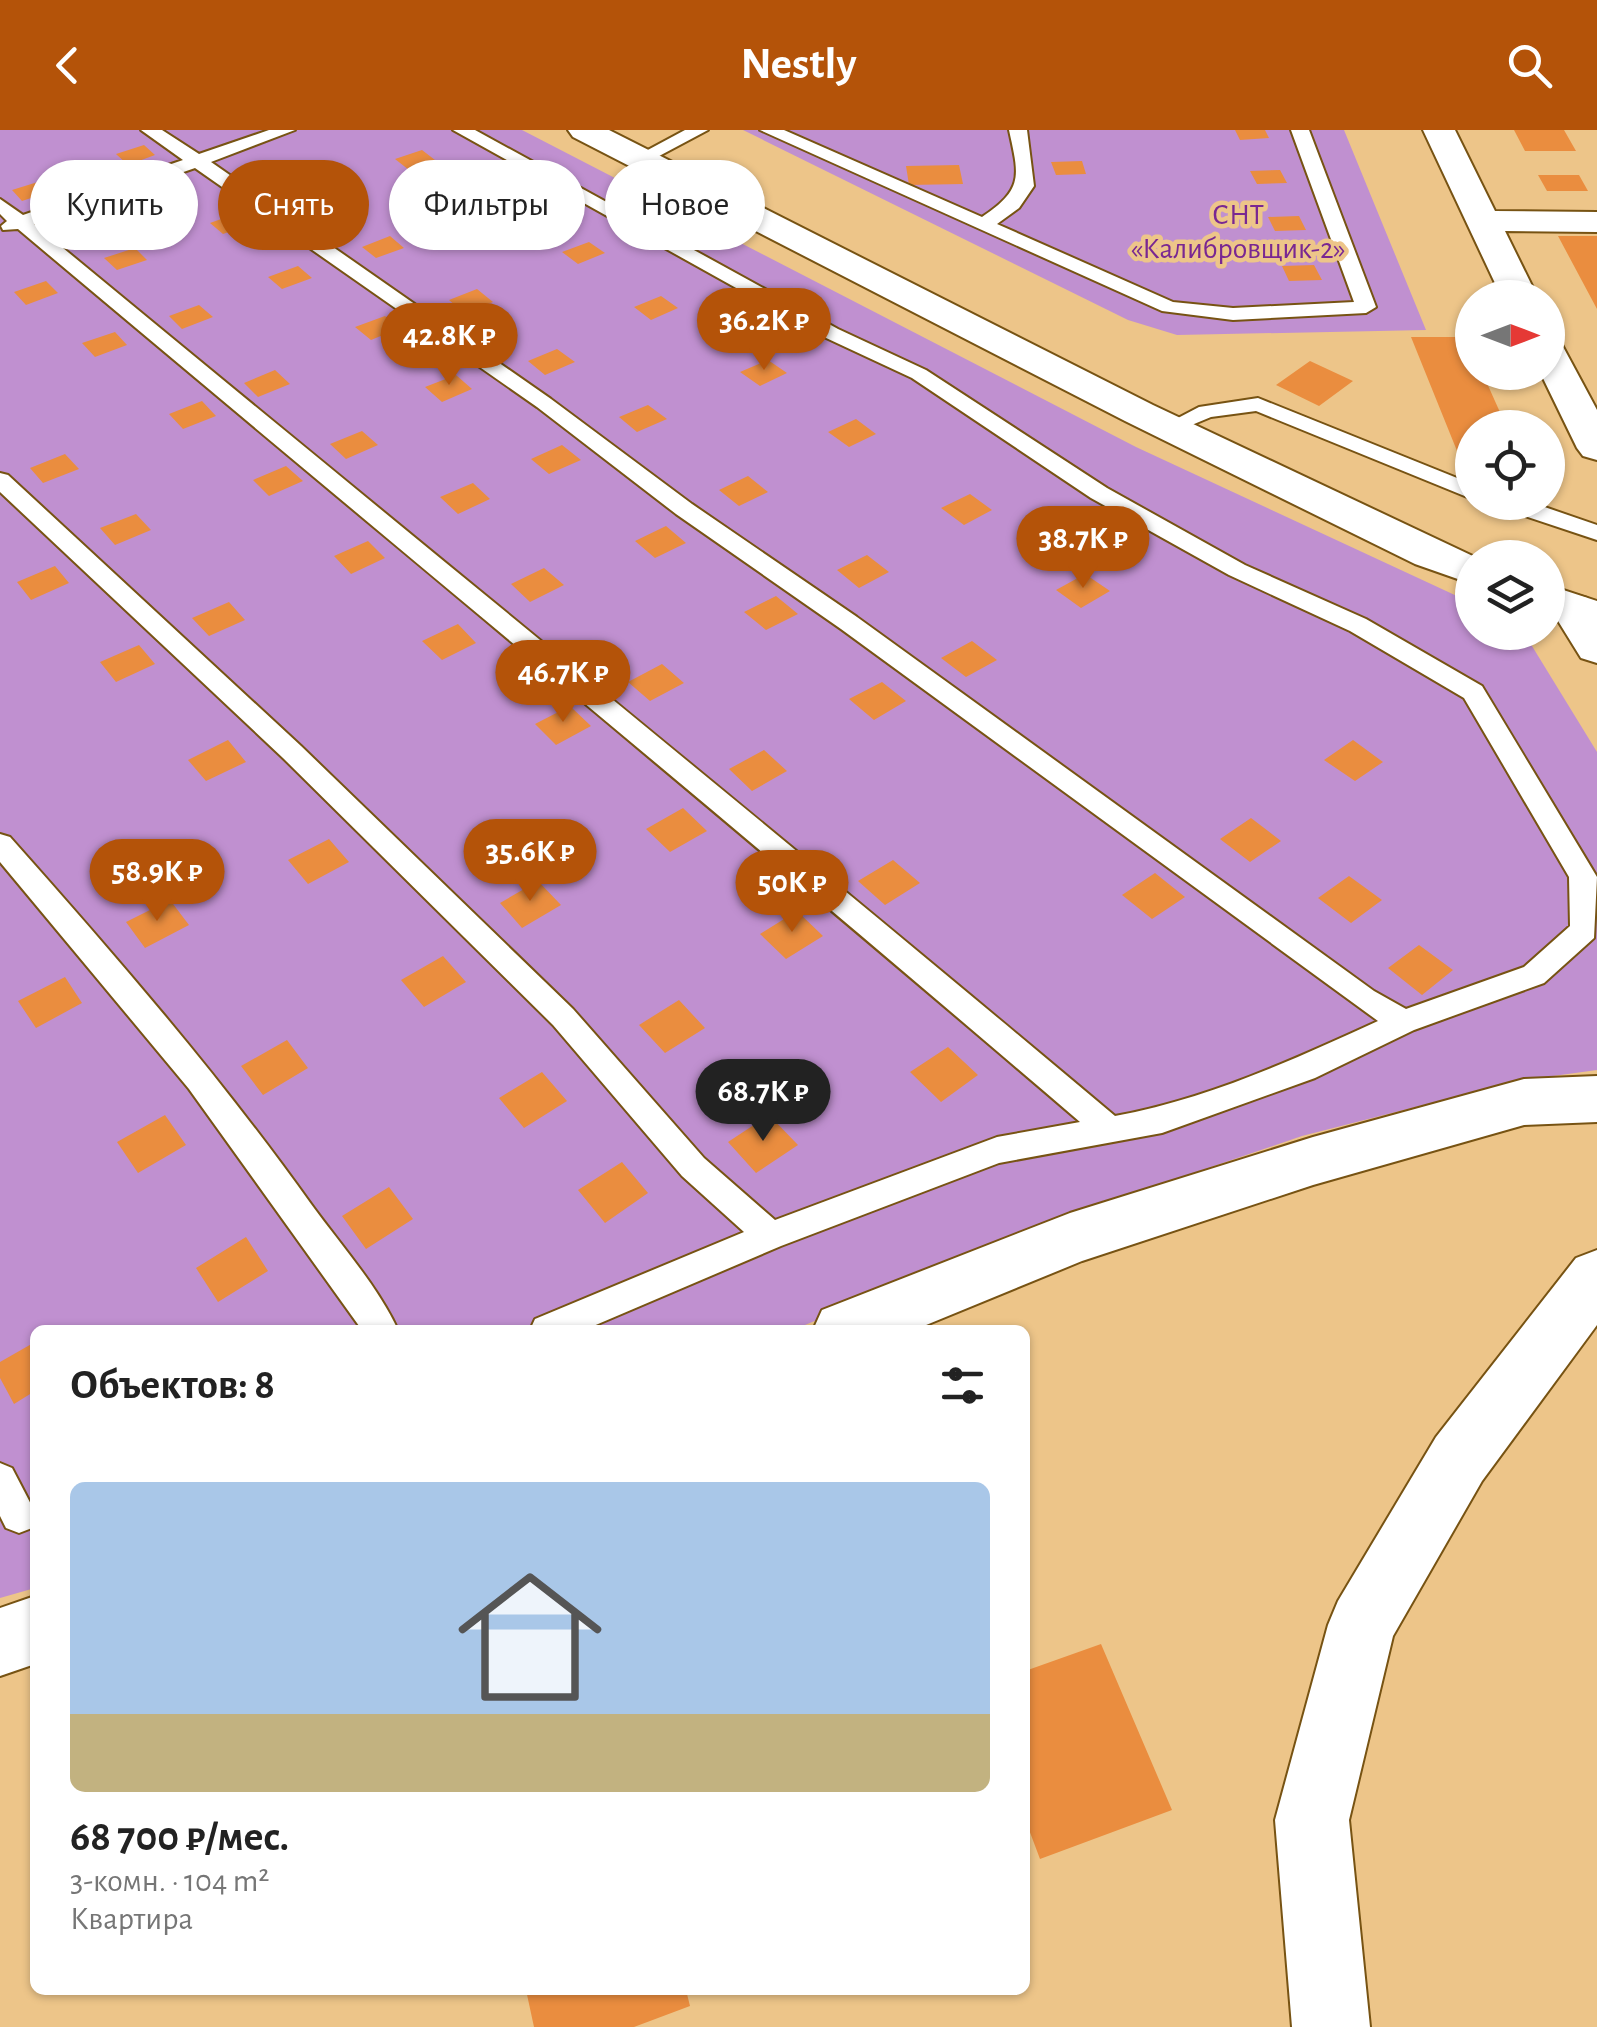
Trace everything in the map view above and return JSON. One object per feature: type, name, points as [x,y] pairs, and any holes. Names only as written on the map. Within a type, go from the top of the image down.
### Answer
[{"type":"street","points":[[584,130],[1170,428],[1455,565]]},
{"type":"street","points":[[1440,130],[1511,280]]},
{"type":"street","points":[[1481,221],[1597,222]]},
{"type":"street","points":[[1565,385],[1597,448]]},
{"type":"street","points":[[1572,608],[1597,648]]},
{"type":"street","points":[[855,1325],[1070,1239],[1313,1160],[1524,1102],[1597,1099]]},
{"type":"street","points":[[1331,2027],[1312,1820],[1362,1624],[1459,1459],[1597,1277]]},
{"type":"street","points":[[0,1642],[30,1632]]},
{"type":"lane","points":[[150,130],[191,160]]},
{"type":"lane","points":[[198,161],[286,130]]},
{"type":"lane","points":[[462,130],[815,324],[920,374],[1099,494],[1237,570],[1358,625],[1472,692],[1582,878],[1584,930],[1534,975],[1404,1022],[1304,1069],[1162,1120],[997,1150],[770,1236],[558,1325]]},
{"type":"lane","points":[[640,159],[699,130]]},
{"type":"lane","points":[[768,130],[1169,307],[1234,314],[1366,307],[1300,130]]},
{"type":"lane","points":[[983,225],[1017,202],[1028,180],[1018,130]]},
{"type":"lane","points":[[198,164],[260,202],[529,392],[684,509],[1364,998],[1404,1022]]},
{"type":"lane","points":[[0,204],[12,225],[98,290],[615,718],[762,834],[1109,1130]]},
{"type":"lane","points":[[1170,428],[1206,410],[1258,404],[1455,485]]},
{"type":"lane","points":[[0,480],[292,752],[563,1017],[693,1168],[770,1236]]},
{"type":"lane","points":[[1559,520],[1597,533]]},
{"type":"lane","points":[[0,844],[95,950],[302,1211],[378,1325]]},
{"type":"lane","points":[[0,1480],[18,1516]]},
{"type":"green space","points":[[0,130],[522,130],[580,160],[389,160],[389,250],[585,250],[585,163],[605,173],[605,250],[754,250],[1136,447],[1455,595],[1455,650],[1534,650],[1597,752],[1597,1070],[1517,1081],[1302,1136],[1064,1217],[805,1325],[30,1325],[30,1589],[0,1598]]},
{"type":"green space","name":"СНТ «Калибровщик-2»","points":[[743,130],[1344,130],[1426,330],[1177,335],[1128,320]]},
{"type":"building","points":[[1235,130],[1265,130],[1269,138],[1240,140]]},
{"type":"building","points":[[1514,130],[1564,130],[1576,151],[1525,151]]},
{"type":"building","points":[[144,145],[155,155],[123,160],[116,154]]},
{"type":"building","points":[[422,150],[435,160],[396,160]]},
{"type":"building","points":[[1082,161],[1086,174],[1056,175],[1051,162]]},
{"type":"building","points":[[959,165],[963,184],[909,185],[906,166]]},
{"type":"building","points":[[1280,170],[1287,183],[1257,184],[1250,171]]},
{"type":"building","points":[[1538,175],[1579,175],[1588,191],[1547,191]]},
{"type":"building","points":[[30,184],[30,198],[22,201],[12,190]]},
{"type":"building","points":[[1299,216],[1306,230],[1275,231],[1268,217]]},
{"type":"building","points":[[389,236],[389,250],[398,250],[376,258],[366,250],[369,244]]},
{"type":"building","points":[[1558,236],[1597,236],[1597,309]]},
{"type":"building","points":[[589,242],[605,253],[578,264],[562,252],[585,250]]},
{"type":"building","points":[[137,250],[147,260],[117,270],[104,258]]},
{"type":"building","points":[[1314,265],[1322,280],[1289,281],[1282,266]]},
{"type":"building","points":[[298,266],[312,278],[282,289],[268,277]]},
{"type":"building","points":[[46,281],[58,293],[26,305],[14,292]]},
{"type":"building","points":[[477,289],[493,302],[464,313],[449,300]]},
{"type":"building","points":[[661,296],[678,308],[651,320],[634,307]]},
{"type":"building","points":[[199,305],[213,317],[182,329],[169,316]]},
{"type":"building","points":[[385,316],[400,328],[371,340],[355,327]]},
{"type":"building","points":[[115,332],[127,345],[95,357],[82,343]]},
{"type":"building","points":[[1411,337],[1455,337],[1455,390],[1490,390],[1499,410],[1455,410],[1455,446]]},
{"type":"building","points":[[557,349],[575,362],[545,375],[528,361]]},
{"type":"building","points":[[768,360],[787,373],[760,386],[740,372]]},
{"type":"building","points":[[1310,361],[1353,381],[1319,406],[1276,385]]},
{"type":"building","points":[[275,370],[290,384],[258,397],[244,383]]},
{"type":"building","points":[[456,375],[472,389],[442,402],[425,387]]},
{"type":"building","points":[[202,401],[216,416],[183,429],[169,414]]},
{"type":"building","points":[[648,405],[667,419],[637,432],[619,417]]},
{"type":"building","points":[[856,419],[876,434],[849,447],[828,432]]},
{"type":"building","points":[[362,431],[378,445],[346,459],[330,444]]},
{"type":"building","points":[[562,445],[581,460],[549,474],[531,459]]},
{"type":"building","points":[[65,454],[79,469],[43,483],[30,468]]},
{"type":"building","points":[[286,466],[303,481],[269,496],[253,480]]},
{"type":"building","points":[[748,476],[768,492],[739,506],[719,490]]},
{"type":"building","points":[[473,483],[490,499],[458,514],[440,497]]},
{"type":"building","points":[[970,494],[992,510],[964,525],[941,508]]},
{"type":"building","points":[[136,514],[151,530],[115,545],[100,528]]},
{"type":"building","points":[[666,526],[686,543],[655,558],[635,541]]},
{"type":"building","points":[[368,541],[385,558],[351,574],[334,556]]},
{"type":"building","points":[[867,555],[889,572],[859,588],[837,570]]},
{"type":"building","points":[[55,566],[69,583],[31,600],[17,582]]},
{"type":"building","points":[[544,568],[564,585],[530,602],[511,584]]},
{"type":"building","points":[[1085,574],[1110,591],[1081,608],[1056,590]]},
{"type":"building","points":[[776,596],[798,614],[766,630],[744,612]]},
{"type":"building","points":[[229,602],[245,620],[209,636],[192,618]]},
{"type":"building","points":[[458,624],[476,643],[442,660],[422,641]]},
{"type":"building","points":[[972,641],[997,660],[966,677],[941,658]]},
{"type":"building","points":[[139,645],[155,664],[116,682],[100,662]]},
{"type":"building","points":[[662,664],[684,683],[650,701],[628,682]]},
{"type":"building","points":[[882,682],[906,701],[874,720],[849,699]]},
{"type":"building","points":[[570,706],[591,726],[556,745],[535,724]]},
{"type":"building","points":[[228,740],[246,762],[206,781],[188,760]]},
{"type":"building","points":[[1353,740],[1383,762],[1355,781],[1324,760]]},
{"type":"building","points":[[764,750],[787,771],[752,791],[729,769]]},
{"type":"building","points":[[683,808],[707,831],[670,852],[646,829]]},
{"type":"building","points":[[1251,818],[1281,841],[1250,862],[1220,839]]},
{"type":"building","points":[[329,839],[349,862],[308,884],[288,860]]},
{"type":"building","points":[[893,860],[920,883],[885,905],[858,881]]},
{"type":"building","points":[[1155,873],[1185,897],[1152,919],[1122,895]]},
{"type":"building","points":[[1349,876],[1382,900],[1351,923],[1318,898]]},
{"type":"building","points":[[538,881],[561,905],[522,928],[500,903]]},
{"type":"building","points":[[170,900],[189,925],[145,948],[126,922]]},
{"type":"building","points":[[797,911],[823,936],[786,959],[760,934]]},
{"type":"building","points":[[1419,945],[1453,970],[1422,995],[1388,968]]},
{"type":"building","points":[[443,956],[466,982],[424,1007],[401,980]]},
{"type":"building","points":[[65,977],[82,1003],[36,1028],[18,1001]]},
{"type":"building","points":[[679,1000],[705,1028],[665,1053],[639,1025]]},
{"type":"building","points":[[287,1040],[308,1068],[263,1095],[241,1066]]},
{"type":"building","points":[[948,1047],[978,1075],[941,1102],[910,1072]]},
{"type":"building","points":[[542,1072],[567,1101],[524,1128],[499,1098]]},
{"type":"building","points":[[165,1115],[186,1145],[138,1173],[117,1142]]},
{"type":"building","points":[[769,1115],[798,1145],[756,1173],[728,1142]]},
{"type":"building","points":[[622,1162],[648,1193],[605,1223],[578,1190]]},
{"type":"building","points":[[389,1187],[413,1219],[366,1249],[342,1216]]},
{"type":"building","points":[[246,1237],[268,1271],[218,1302],[196,1268]]},
{"type":"building","points":[[30,1345],[30,1394],[14,1404],[0,1378],[0,1362]]},
{"type":"building","points":[[1101,1644],[1172,1810],[1040,1859],[1030,1832],[1030,1669]]},
{"type":"building","points":[[527,1995],[687,1995],[690,2006],[634,2027],[534,2027]]}]
